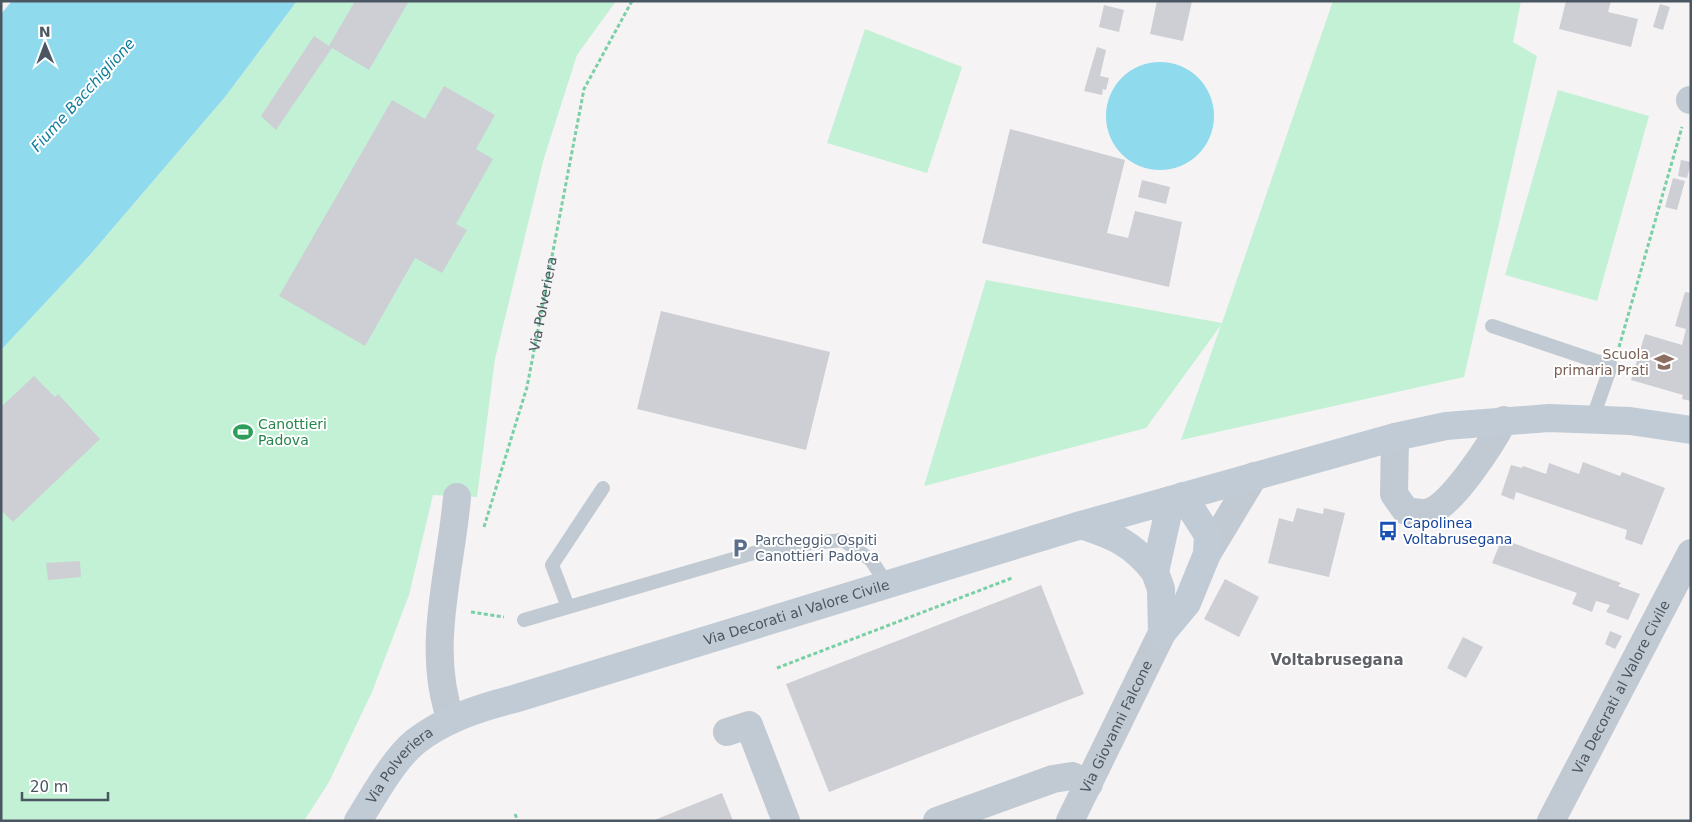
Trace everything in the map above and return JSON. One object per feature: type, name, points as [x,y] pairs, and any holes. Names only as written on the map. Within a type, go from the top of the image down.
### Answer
[{"type":"street","name":"Via Decorati al Valore Civile","points":[[514,699],[1081,525],[1254,476],[1446,426],[1549,418],[1630,421],[1691,430]]},
{"type":"street","points":[[1395,438],[1394,494],[1406,511],[1429,512],[1439,506],[1471,473],[1504,420]]},
{"type":"street","points":[[1162,633],[1187,603],[1208,554],[1254,476]]},
{"type":"street","name":"Via Polveriera","points":[[451,720],[445,702],[438,661],[457,497]]},
{"type":"street","points":[[1177,498],[1208,535],[1208,554]]},
{"type":"street","points":[[1155,572],[1177,498]]},
{"type":"street","points":[[1081,525],[1117,537],[1144,557],[1155,572],[1161,589],[1162,633]]},
{"type":"street","name":"Via Decorati al Valore Civile","points":[[1551,821],[1691,553]]},
{"type":"street","name":"Via Giovanni Falcone","points":[[1070,821],[1162,633]]},
{"type":"street","name":"Via Polveriera","points":[[358,821],[384,779],[414,742],[451,720],[475,709],[514,699]]},
{"type":"street","points":[[727,732],[749,725],[786,821]]},
{"type":"street","points":[[937,821],[1053,779],[1072,776],[1089,784]]},
{"type":"lane","points":[[1492,326],[1611,366],[1592,420]]},
{"type":"lane","points":[[568,607],[552,565],[603,488]]},
{"type":"lane","points":[[524,620],[774,547],[843,540],[871,560],[887,584]]},
{"type":"path","name":"Via Polveriera","points":[[482,534],[527,387],[584,88],[632,1]]},
{"type":"path","points":[[1611,366],[1623,336],[1690,100]]},
{"type":"path","points":[[776,668],[1016,577]]},
{"type":"path","points":[[443,608],[524,620]]},
{"type":"path","points":[[516,814],[518,821]]},
{"type":"green space","name":"Canottieri Padova","points":[[297,1],[616,1],[577,55],[544,158],[495,359],[477,497],[433,495],[409,595],[372,692],[329,782],[304,821],[1,821],[1,350],[89,256],[225,97]]},
{"type":"green space","points":[[1333,1],[1521,1],[1513,42],[1537,56],[1464,377],[1181,440],[1221,325],[1146,428],[924,486],[986,280],[1222,323]]},
{"type":"green space","points":[[865,29],[962,67],[927,173],[827,143]]},
{"type":"green space","points":[[1558,90],[1649,116],[1597,301],[1505,275]]},
{"type":"water","name":"Fiume Bacchiglione","points":[[12,1],[297,1],[225,97],[89,256],[1,350],[1,14]]},
{"type":"water","points":[[1160,62],[1181,66],[1198,78],[1210,95],[1214,116],[1210,137],[1198,154],[1181,166],[1160,170],[1139,166],[1122,154],[1110,137],[1106,116],[1110,95],[1122,78],[1139,66]]},
{"type":"building","points":[[355,1],[409,1],[369,70],[332,48],[276,130],[261,116],[314,36],[329,46]]},
{"type":"building","points":[[1157,1],[1192,1],[1183,41],[1150,34]]},
{"type":"building","points":[[1566,1],[1611,1],[1608,12],[1638,19],[1631,47],[1559,29]]},
{"type":"building","points":[[1660,4],[1670,7],[1663,30],[1653,27]]},
{"type":"building","points":[[1104,5],[1124,10],[1119,32],[1099,27]]},
{"type":"building","points":[[1097,47],[1106,50],[1100,76],[1109,78],[1106,90],[1103,89],[1102,95],[1084,91]]},
{"type":"building","points":[[444,86],[495,115],[476,149],[493,159],[456,224],[467,230],[442,273],[415,258],[365,346],[279,296],[392,100],[425,119]]},
{"type":"building","points":[[1010,129],[1125,160],[1107,233],[1128,238],[1135,211],[1182,222],[1169,287],[982,243]]},
{"type":"building","points":[[1681,160],[1691,162],[1687,178],[1678,176]]},
{"type":"building","points":[[1673,178],[1685,181],[1677,210],[1665,207]]},
{"type":"building","points":[[1142,180],[1170,187],[1166,204],[1138,197]]},
{"type":"building","name":"Scuola primaria Prati","points":[[1685,292],[1691,293],[1691,401],[1682,399],[1683,395],[1631,380],[1645,334],[1682,345],[1686,329],[1675,326]]},
{"type":"building","points":[[661,311],[830,352],[806,450],[637,409]]},
{"type":"building","points":[[34,376],[55,397],[58,394],[100,439],[13,522],[1,510],[1,407]]},
{"type":"building","points":[[1583,462],[1620,476],[1622,472],[1665,488],[1642,545],[1625,539],[1627,530],[1516,492],[1514,500],[1501,495],[1511,465],[1522,468],[1523,466],[1546,474],[1549,463],[1579,474]]},
{"type":"building","points":[[1297,508],[1323,514],[1324,508],[1345,513],[1329,577],[1268,563],[1279,518],[1293,522]]},
{"type":"building","points":[[1502,539],[1621,583],[1618,586],[1640,594],[1628,620],[1606,612],[1610,605],[1596,601],[1592,612],[1572,604],[1577,593],[1492,563]]},
{"type":"building","points":[[80,561],[81,577],[48,580],[46,563]]},
{"type":"building","points":[[1225,579],[1259,597],[1239,637],[1204,619]]},
{"type":"building","points":[[1041,585],[1084,694],[829,792],[786,684]]},
{"type":"building","points":[[1610,631],[1622,636],[1615,649],[1605,644]]},
{"type":"building","points":[[1463,637],[1483,647],[1466,678],[1447,668]]},
{"type":"building","points":[[722,793],[733,821],[652,821]]},
{"type":"place","name":"Scuola primaria Prati","points":[[1664,362]]},
{"type":"place","name":"Canottieri Padova","points":[[243,432]]},
{"type":"place","name":"Capolinea Voltabrusegana","points":[[1388,531]]},
{"type":"place","name":"Parcheggio Ospiti Canottieri Padova","points":[[740,548]]},
{"type":"district","name":"Voltabrusegana","points":[[1337,660]]}]
